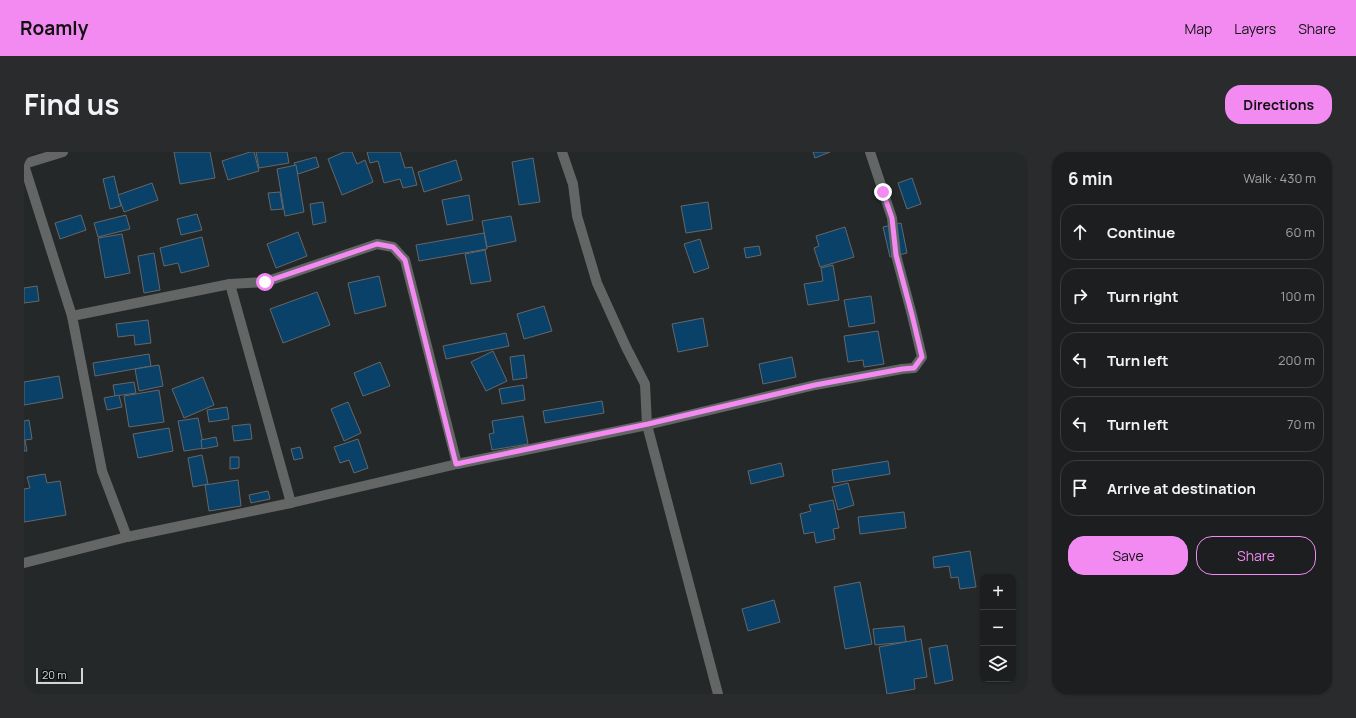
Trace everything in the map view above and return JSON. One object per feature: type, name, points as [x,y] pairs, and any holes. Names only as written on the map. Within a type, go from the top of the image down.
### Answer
[{"type":"street","points":[[63,152],[24,164],[72,316],[102,471],[127,537]]},
{"type":"street","points":[[562,152],[572,184],[577,216],[597,283],[626,347],[645,384],[648,424],[718,694]]},
{"type":"street","points":[[24,563],[127,537],[291,503],[456,464],[648,424],[815,385],[914,368],[922,357],[896,255],[892,218],[870,152]]},
{"type":"street","points":[[72,316],[230,284],[265,282],[377,244],[393,247],[405,260],[456,464]]},
{"type":"street","points":[[230,284],[291,503]]},
{"type":"building","points":[[174,152],[210,152],[215,178],[180,184]]},
{"type":"building","points":[[254,152],[259,171],[228,180],[222,161]]},
{"type":"building","points":[[256,152],[287,152],[289,163],[259,168]]},
{"type":"building","points":[[344,152],[352,152],[357,164],[365,160],[373,182],[342,195],[328,159]]},
{"type":"building","points":[[367,152],[400,152],[405,168],[412,167],[417,185],[403,188],[400,179],[384,183],[378,161],[370,163]]},
{"type":"building","points":[[813,152],[830,152],[815,158]]},
{"type":"building","points":[[316,157],[319,167],[298,174],[294,163]]},
{"type":"building","points":[[533,158],[540,202],[519,205],[512,162]]},
{"type":"building","points":[[456,160],[462,180],[424,192],[418,172]]},
{"type":"building","points":[[296,165],[304,212],[285,216],[277,169]]},
{"type":"building","points":[[114,176],[121,206],[110,209],[103,179]]},
{"type":"building","points":[[912,178],[921,204],[907,209],[898,183]]},
{"type":"building","points":[[152,183],[158,200],[124,212],[118,195]]},
{"type":"building","points":[[280,192],[283,209],[271,210],[268,193]]},
{"type":"building","points":[[469,195],[473,220],[447,225],[442,200]]},
{"type":"building","points":[[323,202],[326,222],[313,225],[310,204]]},
{"type":"building","points":[[708,202],[712,229],[686,233],[681,206]]},
{"type":"building","points":[[197,214],[202,230],[181,235],[177,219]]},
{"type":"building","points":[[81,215],[86,230],[60,239],[55,223]]},
{"type":"building","points":[[126,215],[130,229],[98,237],[94,223]]},
{"type":"building","points":[[511,216],[516,241],[487,247],[482,221]]},
{"type":"building","points":[[901,223],[907,253],[890,257],[883,227]]},
{"type":"building","points":[[845,227],[854,257],[820,267],[814,248],[819,246],[816,236]]},
{"type":"building","points":[[298,232],[307,256],[276,268],[267,244]]},
{"type":"building","points":[[484,233],[487,249],[419,261],[416,245]]},
{"type":"building","points":[[122,234],[130,273],[105,278],[98,238]]},
{"type":"building","points":[[202,237],[209,266],[181,273],[178,263],[164,266],[160,248]]},
{"type":"building","points":[[700,239],[709,268],[694,273],[684,244]]},
{"type":"building","points":[[759,246],[761,255],[746,258],[744,248]]},
{"type":"building","points":[[485,250],[491,281],[471,284],[465,254]]},
{"type":"building","points":[[154,253],[160,290],[144,293],[138,256]]},
{"type":"building","points":[[833,265],[839,300],[808,305],[804,284],[823,281],[821,268]]},
{"type":"building","points":[[379,276],[386,306],[355,314],[348,283]]},
{"type":"building","points":[[37,286],[39,301],[24,303],[24,288]]},
{"type":"building","points":[[317,292],[330,325],[283,343],[270,309]]},
{"type":"building","points":[[871,296],[875,323],[849,327],[844,300]]},
{"type":"building","points":[[544,306],[552,331],[524,339],[517,314]]},
{"type":"building","points":[[703,318],[708,346],[678,352],[672,324]]},
{"type":"building","points":[[148,320],[151,343],[135,345],[134,335],[118,337],[116,324]]},
{"type":"building","points":[[878,331],[884,364],[864,367],[863,360],[848,362],[844,336]]},
{"type":"building","points":[[506,333],[509,346],[446,359],[443,346]]},
{"type":"building","points":[[493,351],[507,381],[486,391],[471,362]]},
{"type":"building","points":[[149,354],[151,366],[95,376],[93,363]]},
{"type":"building","points":[[524,355],[527,378],[513,380],[510,357]]},
{"type":"building","points":[[792,357],[796,377],[763,384],[759,364]]},
{"type":"building","points":[[380,362],[390,386],[363,396],[354,373]]},
{"type":"building","points":[[159,365],[163,386],[139,391],[135,369]]},
{"type":"building","points":[[59,376],[63,398],[24,405],[24,382]]},
{"type":"building","points":[[203,377],[214,405],[184,418],[172,389]]},
{"type":"building","points":[[134,382],[136,393],[115,396],[113,385]]},
{"type":"building","points":[[523,385],[525,400],[502,404],[499,389]]},
{"type":"building","points":[[159,390],[164,422],[129,427],[124,396]]},
{"type":"building","points":[[119,395],[122,407],[107,410],[104,398]]},
{"type":"building","points":[[602,401],[604,413],[545,423],[543,411]]},
{"type":"building","points":[[348,402],[361,433],[344,441],[331,409]]},
{"type":"building","points":[[227,407],[229,419],[209,422],[207,410]]},
{"type":"building","points":[[523,416],[528,444],[492,450],[489,434],[494,433],[492,421]]},
{"type":"building","points":[[198,418],[204,448],[184,451],[178,421]]},
{"type":"building","points":[[29,420],[32,439],[25,440],[27,451],[24,451],[24,421]]},
{"type":"building","points":[[250,424],[252,439],[234,441],[232,426]]},
{"type":"building","points":[[169,428],[173,451],[138,458],[133,434]]},
{"type":"building","points":[[216,437],[218,446],[202,449],[201,440]]},
{"type":"building","points":[[358,439],[368,468],[354,473],[349,460],[340,463],[334,447]]},
{"type":"building","points":[[300,447],[303,458],[294,460],[291,449]]},
{"type":"building","points":[[202,455],[208,484],[193,487],[188,458]]},
{"type":"building","points":[[230,457],[239,457],[239,468],[230,469]]},
{"type":"building","points":[[888,461],[890,474],[834,483],[832,470]]},
{"type":"building","points":[[781,463],[784,476],[751,484],[748,471]]},
{"type":"building","points":[[45,474],[47,483],[60,481],[66,515],[24,522],[24,489],[30,488],[27,477]]},
{"type":"building","points":[[238,480],[241,506],[209,511],[205,485]]},
{"type":"building","points":[[848,483],[854,505],[838,510],[832,487]]},
{"type":"building","points":[[268,491],[270,499],[251,503],[249,495]]},
{"type":"building","points":[[833,500],[839,528],[833,529],[835,539],[816,543],[814,532],[804,534],[800,514],[811,511],[809,505]]},
{"type":"building","points":[[904,512],[906,528],[860,534],[858,517]]},
{"type":"building","points":[[970,551],[976,587],[960,589],[958,577],[951,578],[949,566],[934,568],[933,557]]},
{"type":"building","points":[[860,582],[872,644],[845,649],[834,587]]},
{"type":"building","points":[[774,600],[780,622],[748,631],[742,609]]},
{"type":"building","points":[[904,626],[906,642],[875,645],[873,629]]},
{"type":"building","points":[[921,639],[927,677],[914,679],[915,689],[887,694],[879,647]]},
{"type":"building","points":[[947,645],[953,680],[935,684],[929,648]]},
{"type":"route","points":[[265,282],[377,244],[393,247],[405,260],[456,464],[648,424],[815,385],[914,368],[922,357],[896,255],[892,218],[883,192]]}]
